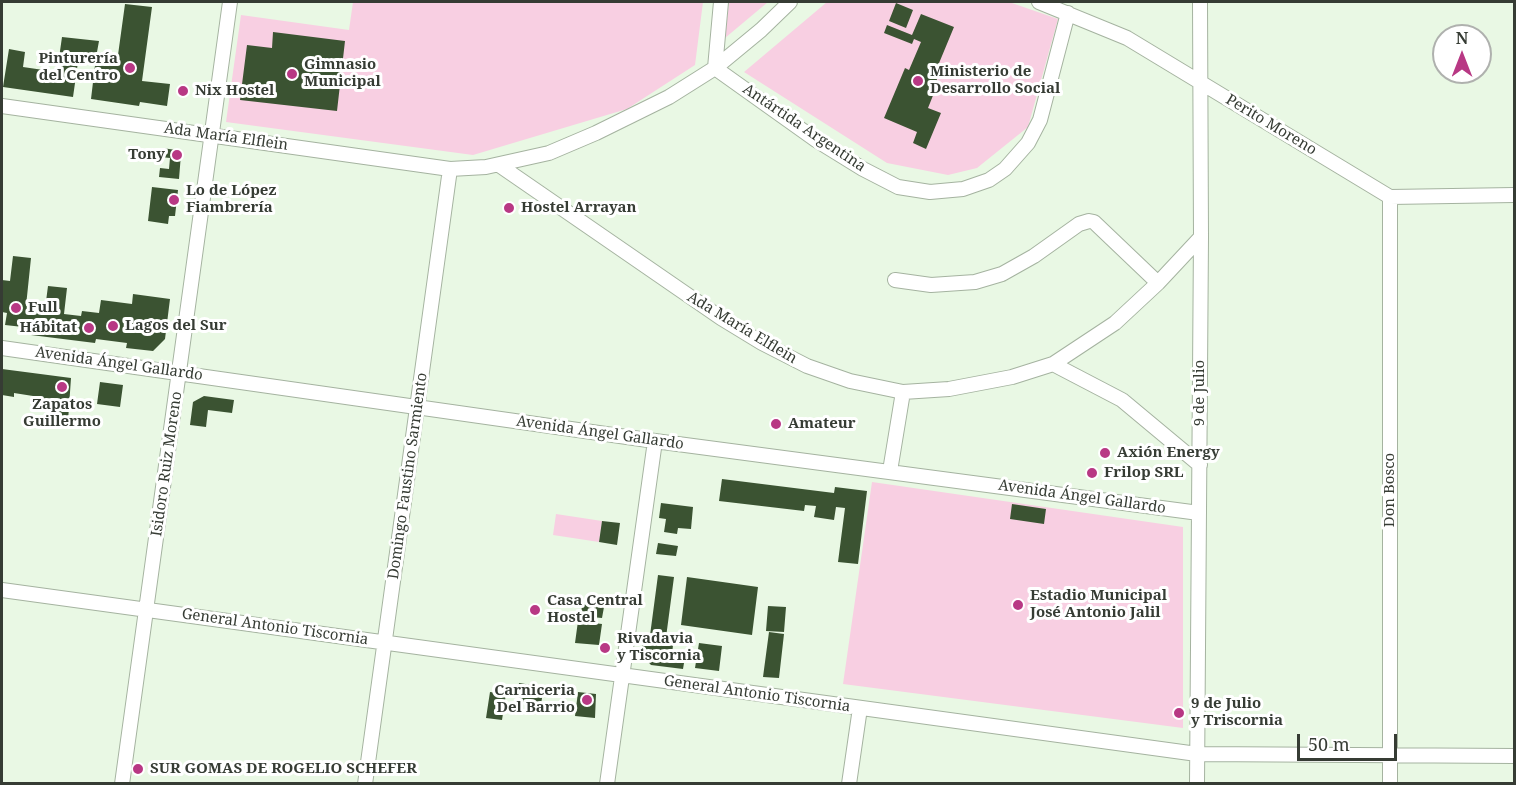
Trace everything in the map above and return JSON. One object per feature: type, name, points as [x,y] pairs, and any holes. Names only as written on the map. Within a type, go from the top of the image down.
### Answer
[{"type":"street","name":"Isidoro Ruiz Moreno","points":[[122,783],[230,2]]},
{"type":"street","points":[[715,68],[721,2]]},
{"type":"street","name":"Ada María Elflein","points":[[2,106],[450,169],[499,165],[549,153],[669,97],[715,68],[761,30],[790,2]]},
{"type":"street","name":"Perito Moreno","points":[[1039,2],[1127,38],[1390,197]]},
{"type":"street","name":"9 de Julio","points":[[1197,783],[1201,237],[1200,2]]},
{"type":"street","name":"Antártida Argentina","points":[[715,68],[816,140],[889,182],[930,192],[963,189],[989,180],[1005,170],[1028,143],[1040,120],[1068,13]]},
{"type":"street","name":"Ada María Elflein","points":[[499,165],[720,318],[762,343],[807,366],[850,381],[903,392],[949,389],[1012,377],[1053,364],[1115,323],[1158,283],[1201,237]]},
{"type":"street","name":"Domingo Faustino Sarmiento","points":[[365,783],[450,169]]},
{"type":"street","points":[[1390,197],[1515,195]]},
{"type":"street","name":"Don Bosco","points":[[1390,197],[1390,783]]},
{"type":"street","points":[[895,280],[931,285],[975,282],[1002,273],[1034,256],[1079,224],[1089,221],[1095,222],[1158,283]]},
{"type":"street","name":"Avenida Ángel Gallardo","points":[[2,348],[655,441],[1199,513]]},
{"type":"street","points":[[1053,364],[1122,400],[1200,465]]},
{"type":"street","points":[[890,471],[903,392]]},
{"type":"street","points":[[607,783],[655,441]]},
{"type":"street","name":"General Antonio Tiscornia","points":[[2,590],[1197,754],[1515,756]]},
{"type":"street","points":[[849,783],[860,708]]},
{"type":"shaded area","points":[[353,2],[703,2],[695,65],[627,109],[473,155],[226,122],[241,15],[349,30]]},
{"type":"shaded area","points":[[729,2],[768,2],[725,38]]},
{"type":"shaded area","points":[[827,2],[1009,2],[1058,19],[1028,127],[977,168],[948,175],[887,163],[744,72]]},
{"type":"shaded area","name":"Estadio Municipal José Antonio Jalil","points":[[872,482],[1183,527],[1183,728],[843,684]]},
{"type":"shaded area","points":[[556,514],[602,521],[599,542],[553,535]]},
{"type":"building","points":[[896,3],[913,10],[906,28],[889,21]]},
{"type":"building","points":[[125,4],[152,7],[142,81],[170,84],[167,106],[140,102],[139,106],[91,99],[96,57],[79,55],[73,97],[3,87],[9,49],[25,52],[23,67],[57,72],[62,37],[99,41],[97,52],[118,55]]},
{"type":"building","name":"Ministerio de Desarrollo Social","points":[[921,14],[954,27],[937,68],[941,69],[928,108],[941,113],[926,149],[913,143],[917,132],[884,118],[905,68],[909,70],[921,42],[914,39],[912,44],[884,33],[887,25],[912,35]]},
{"type":"building","name":"Gimnasio Municipal","points":[[273,32],[345,41],[337,111],[240,100],[247,45],[272,48]]},
{"type":"building","points":[[162,148],[176,150],[181,154],[179,179],[159,177],[160,168],[169,169],[170,158],[161,157]]},
{"type":"building","points":[[152,187],[178,190],[175,216],[169,216],[168,224],[148,221]]},
{"type":"building","points":[[13,256],[31,258],[26,306],[45,309],[48,286],[67,288],[64,314],[81,316],[82,311],[99,313],[101,300],[132,304],[133,294],[170,299],[165,339],[153,351],[126,348],[127,343],[96,339],[95,343],[23,334],[23,327],[5,325],[7,313],[2,312],[2,280],[10,281]]},
{"type":"building","points":[[2,369],[71,378],[68,421],[51,419],[52,405],[32,402],[33,396],[14,393],[14,397],[2,395]]},
{"type":"building","points":[[100,382],[123,385],[120,407],[97,404]]},
{"type":"building","points":[[204,396],[234,400],[232,413],[208,410],[206,427],[190,425],[193,402]]},
{"type":"building","points":[[722,479],[834,493],[835,487],[867,491],[858,564],[838,562],[845,508],[836,507],[834,520],[814,517],[816,506],[805,505],[804,511],[719,501]]},
{"type":"building","points":[[661,503],[693,507],[691,529],[678,528],[677,534],[664,532],[666,519],[659,518]]},
{"type":"building","points":[[1012,504],[1046,509],[1044,524],[1010,519]]},
{"type":"building","points":[[602,521],[620,523],[617,545],[599,542]]},
{"type":"building","points":[[658,543],[678,546],[676,556],[656,554]]},
{"type":"building","points":[[658,575],[674,577],[665,645],[673,645],[672,655],[685,657],[683,669],[651,665],[641,654],[643,642],[649,643]]},
{"type":"building","points":[[687,577],[758,587],[752,635],[681,625]]},
{"type":"building","points":[[582,604],[604,607],[602,618],[581,616]]},
{"type":"building","points":[[768,606],[786,607],[784,632],[766,631]]},
{"type":"building","points":[[578,621],[602,624],[599,645],[575,643]]},
{"type":"building","points":[[769,632],[784,634],[779,678],[763,677]]},
{"type":"building","points":[[699,643],[722,646],[719,671],[695,668]]},
{"type":"building","points":[[519,683],[544,687],[541,704],[517,701]]},
{"type":"building","points":[[490,692],[506,694],[502,720],[486,718]]},
{"type":"building","points":[[578,692],[596,694],[595,718],[575,716]]},
{"type":"place","name":"Pinturería del Centro","points":[[130,68]]},
{"type":"place","name":"Gimnasio Municipal","points":[[292,74]]},
{"type":"place","name":"Ministerio de Desarrollo Social","points":[[918,81]]},
{"type":"place","name":"Nix Hostel","points":[[183,91]]},
{"type":"place","name":"Tony","points":[[177,155]]},
{"type":"place","name":"Lo de López Fiambrería","points":[[174,200]]},
{"type":"place","name":"Hostel Arrayan","points":[[509,208]]},
{"type":"place","name":"Full","points":[[16,308]]},
{"type":"place","name":"Lagos del Sur","points":[[113,326]]},
{"type":"place","name":"Hábitat","points":[[89,328]]},
{"type":"place","name":"Zapatos Guillermo","points":[[62,387]]},
{"type":"place","name":"Amateur","points":[[776,424]]},
{"type":"place","name":"Axión Energy","points":[[1105,453]]},
{"type":"place","name":"Frilop SRL","points":[[1092,473]]},
{"type":"place","name":"Estadio Municipal José Antonio Jalil","points":[[1018,605]]},
{"type":"place","name":"Casa Central Hostel","points":[[535,610]]},
{"type":"place","name":"Rivadavia y Tiscornia","points":[[605,648]]},
{"type":"place","name":"Carniceria Del Barrio","points":[[587,700]]},
{"type":"place","name":"9 de Julio y Triscornia","points":[[1179,713]]},
{"type":"place","name":"SUR GOMAS DE ROGELIO SCHEFER","points":[[138,769]]}]
